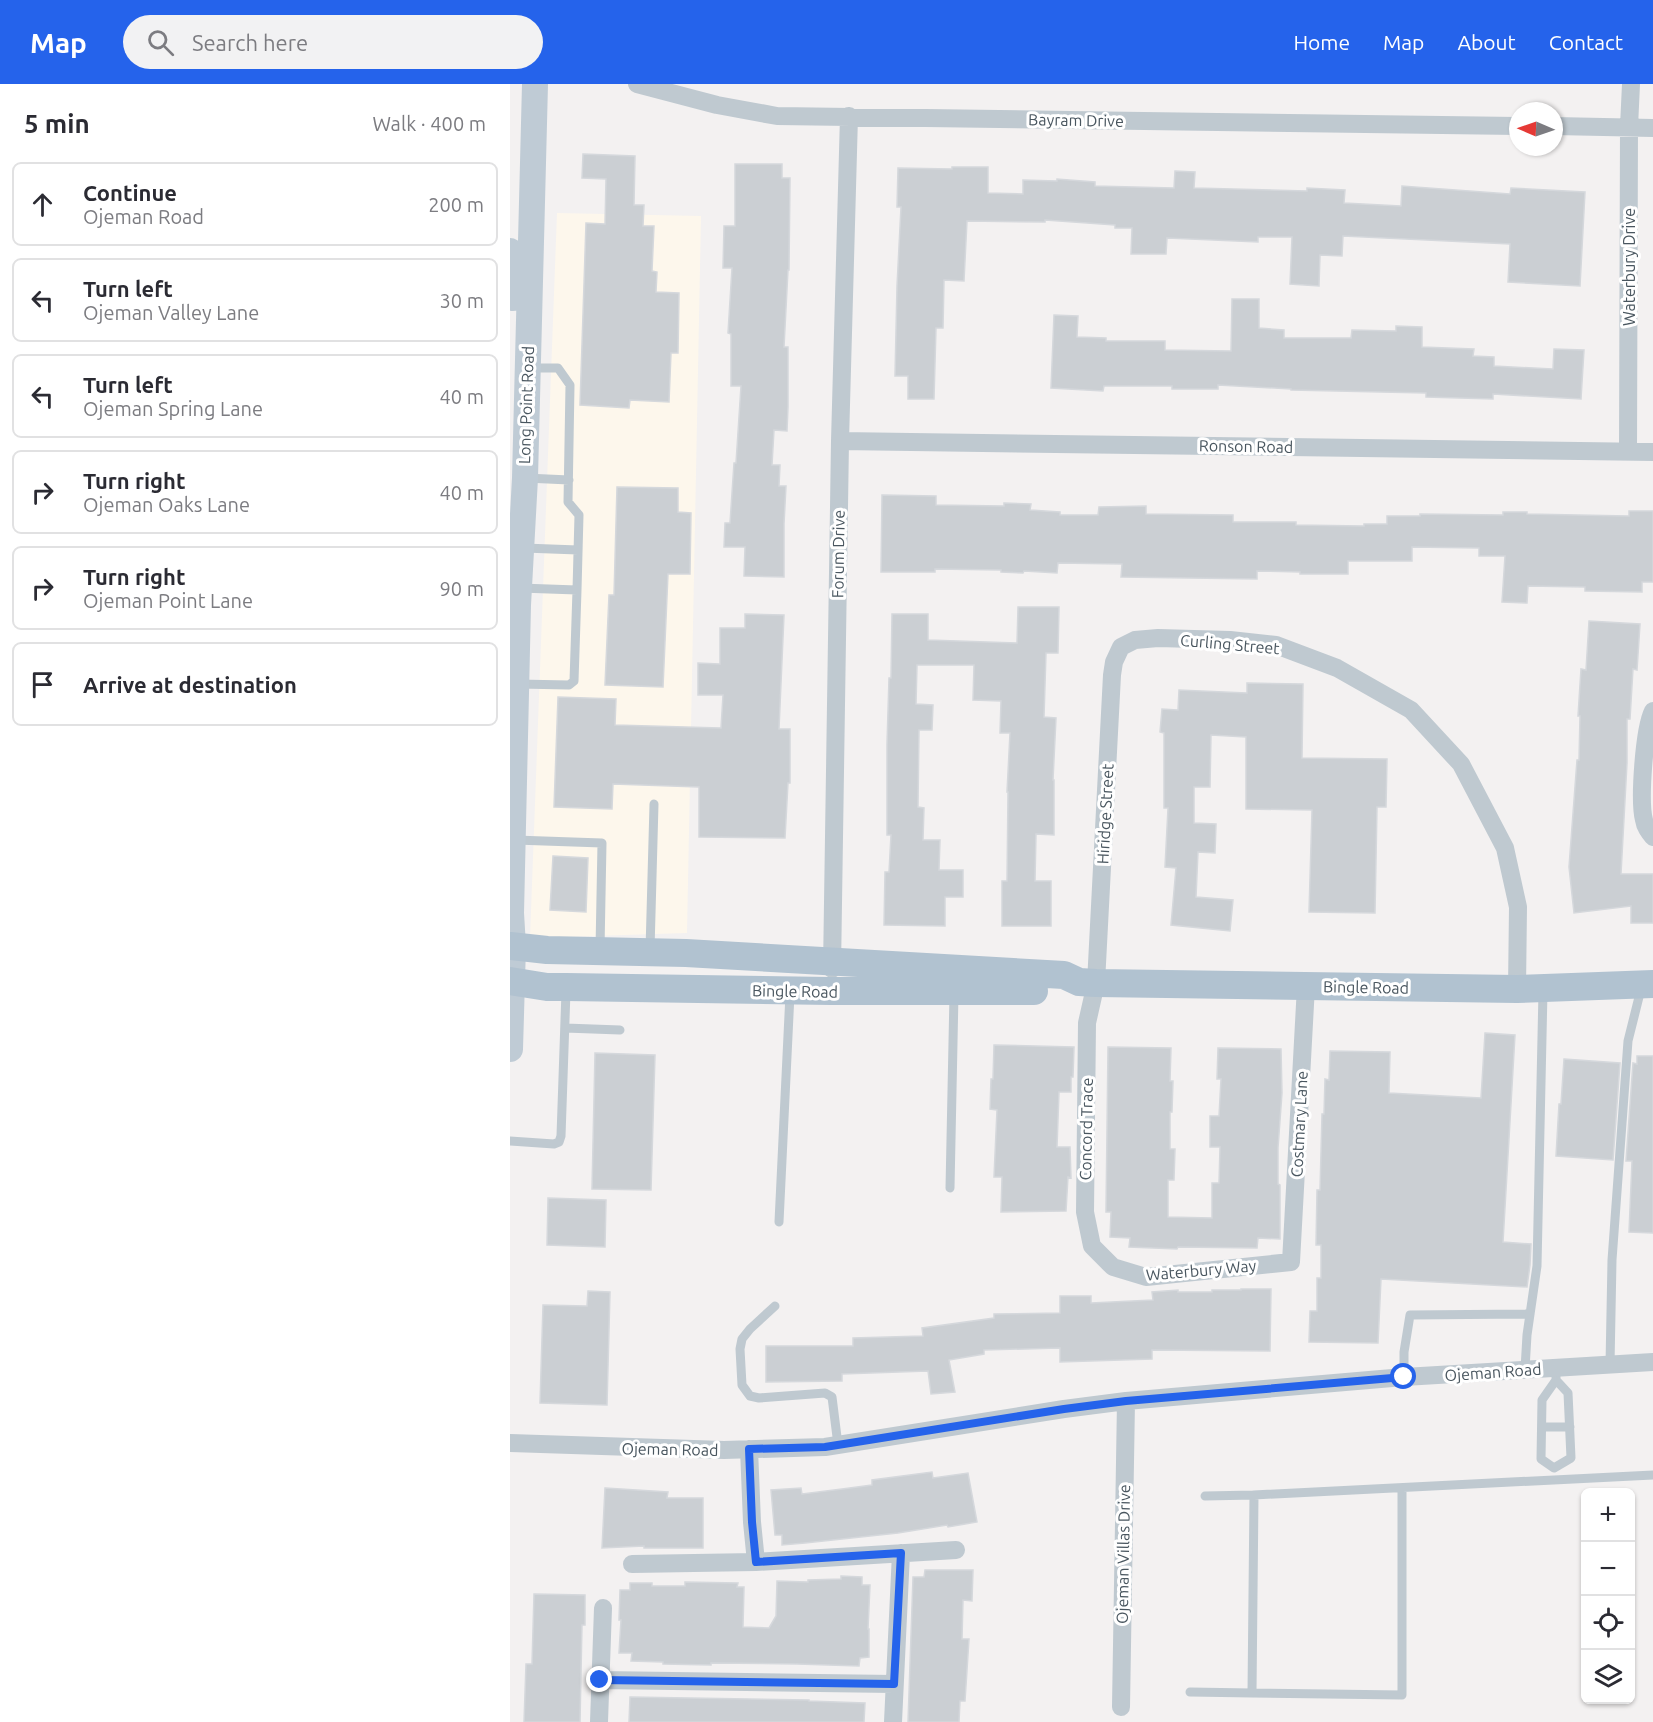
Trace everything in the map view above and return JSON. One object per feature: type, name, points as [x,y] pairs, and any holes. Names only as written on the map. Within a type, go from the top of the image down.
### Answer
[{"type":"main road","name":"Long Point Road","points":[[510,1049],[516,599],[525,473],[535,84]]},
{"type":"main road","points":[[510,251],[513,267],[512,343],[527,368]]},
{"type":"main road","points":[[510,404],[513,430],[525,473]]},
{"type":"main road","name":"Bingle Road","points":[[512,946],[547,950],[650,952],[1064,975],[1087,982],[1530,989],[1648,984]]},
{"type":"main road","name":"Bingle Road","points":[[511,981],[547,987],[831,992],[1064,991],[1087,982]]},
{"type":"street","name":"Bayram Drive","points":[[637,84],[717,105],[777,116],[1509,126]]},
{"type":"street","name":"Waterbury Drive","points":[[1628,451],[1631,84]]},
{"type":"street","name":"Forum Drive","points":[[831,992],[840,441],[849,117]]},
{"type":"street","points":[[1563,126],[1653,128]]},
{"type":"street","name":"Ronson Road","points":[[840,441],[1653,452]]},
{"type":"street","name":"Curling Street","points":[[1121,646],[1134,640],[1158,638],[1230,640],[1276,645],[1337,668],[1411,710],[1461,764],[1505,848],[1518,907],[1530,989]]},
{"type":"street","name":"Hiridge Street","points":[[1087,982],[1112,675],[1114,662],[1121,646]]},
{"type":"street","points":[[1653,711],[1646,736],[1642,806],[1647,829],[1653,837]]},
{"type":"street","name":"Concord Trace","points":[[1087,982],[1085,1212],[1092,1245],[1113,1267]]},
{"type":"street","name":"Costmary Lane","points":[[1291,1263],[1306,986]]},
{"type":"street","name":"Waterbury Way","points":[[1113,1267],[1146,1277],[1291,1263]]},
{"type":"street","name":"Ojeman Road","points":[[510,1443],[630,1448],[825,1447],[1126,1401],[1526,1369],[1556,1374],[1610,1365],[1653,1362]]},
{"type":"street","name":"Ojeman Villas Drive","points":[[1120,1707],[1126,1401]]},
{"type":"street","points":[[749,1449],[756,1562]]},
{"type":"street","points":[[632,1564],[756,1562],[956,1550]]},
{"type":"street","points":[[893,1722],[901,1553]]},
{"type":"street","points":[[599,1722],[603,1608]]},
{"type":"street","points":[[600,1680],[894,1684]]},
{"type":"lane","points":[[516,684],[569,685],[574,681],[579,515],[568,502],[570,386],[558,368],[527,368]]},
{"type":"lane","points":[[525,473],[569,480]]},
{"type":"lane","points":[[521,548],[578,550]]},
{"type":"lane","points":[[516,599],[577,590]]},
{"type":"lane","points":[[650,952],[654,804]]},
{"type":"lane","points":[[512,840],[602,843],[600,951]]},
{"type":"lane","points":[[1610,1365],[1612,1260],[1628,1041],[1648,984]]},
{"type":"lane","points":[[510,1141],[554,1144],[559,1142],[566,987]]},
{"type":"lane","points":[[1526,1369],[1530,1314],[1537,1266],[1530,989]]},
{"type":"lane","points":[[779,1222],[790,990]]},
{"type":"lane","points":[[950,1188],[954,991]]},
{"type":"lane","points":[[565,1028],[620,1030]]},
{"type":"lane","points":[[775,1306],[742,1339],[740,1349],[742,1385],[750,1396],[759,1398],[825,1393],[832,1397],[838,1445]]},
{"type":"lane","points":[[1404,1377],[1404,1352],[1410,1316],[1530,1314]]},
{"type":"lane","points":[[1556,1374],[1568,1393],[1571,1458],[1554,1468],[1541,1459],[1542,1400],[1556,1374]]},
{"type":"lane","points":[[1542,1427],[1570,1427]]},
{"type":"lane","points":[[1554,1468],[1555,1481]]},
{"type":"lane","points":[[1205,1496],[1653,1475]]},
{"type":"lane","points":[[1190,1692],[1402,1695],[1402,1488]]},
{"type":"lane","points":[[1252,1693],[1254,1495]]},
{"type":"shaded area","points":[[557,213],[701,216],[687,933],[530,938]]},
{"type":"building","points":[[583,154],[635,156],[634,205],[644,205],[643,226],[654,226],[652,271],[657,272],[656,292],[679,293],[678,353],[671,353],[669,402],[630,400],[629,408],[580,405],[586,223],[605,224],[606,179],[582,178]]},
{"type":"building","points":[[735,164],[782,164],[782,178],[790,178],[789,270],[784,347],[788,347],[787,431],[774,430],[772,465],[780,465],[779,486],[786,486],[784,577],[744,576],[745,547],[724,547],[725,523],[730,523],[741,386],[731,386],[731,334],[728,333],[732,268],[723,268],[724,226],[735,226]]},
{"type":"building","points":[[952,167],[988,167],[988,193],[1023,194],[1023,180],[1057,181],[1057,179],[1095,182],[1095,186],[1174,188],[1175,171],[1195,172],[1194,188],[1345,190],[1344,203],[1401,206],[1402,186],[1510,194],[1511,188],[1585,192],[1580,286],[1508,282],[1510,244],[1343,236],[1342,256],[1320,255],[1319,286],[1290,284],[1292,237],[1258,237],[1258,242],[1167,238],[1166,254],[1131,254],[1132,228],[1045,220],[1045,222],[967,221],[964,281],[944,280],[943,328],[936,328],[934,399],[908,399],[908,376],[895,376],[901,207],[897,207],[898,168],[952,169]]},
{"type":"building","points":[[1232,299],[1259,299],[1259,328],[1284,330],[1284,338],[1351,338],[1352,330],[1396,331],[1396,326],[1422,327],[1422,347],[1474,349],[1473,356],[1494,357],[1494,366],[1553,369],[1554,349],[1584,350],[1581,399],[1493,394],[1493,399],[1426,397],[1426,393],[1291,390],[1218,385],[1218,389],[1172,389],[1172,386],[1104,386],[1103,391],[1051,388],[1054,315],[1078,316],[1077,337],[1106,338],[1106,341],[1165,341],[1165,350],[1231,351]]},
{"type":"building","points":[[617,487],[678,488],[678,512],[691,513],[690,574],[668,574],[663,687],[605,685],[609,595],[614,595]]},
{"type":"building","points":[[882,495],[936,496],[936,505],[1031,504],[1030,510],[1060,512],[1060,515],[1098,515],[1099,507],[1146,506],[1146,514],[1233,515],[1233,522],[1296,522],[1296,525],[1387,524],[1387,516],[1420,516],[1420,514],[1503,515],[1503,512],[1527,512],[1527,514],[1629,516],[1629,511],[1653,511],[1653,582],[1642,582],[1642,592],[1585,591],[1585,587],[1528,586],[1527,603],[1502,602],[1505,556],[1479,556],[1479,548],[1412,547],[1412,561],[1348,561],[1348,574],[1257,571],[1257,579],[1121,577],[1122,564],[1058,563],[1057,573],[935,569],[935,572],[881,572]]},
{"type":"building","points":[[1018,607],[1059,607],[1058,653],[1046,653],[1044,717],[1056,718],[1053,780],[1054,835],[1036,834],[1035,881],[1051,881],[1051,926],[1002,926],[1002,881],[1007,881],[1007,792],[1010,733],[1000,733],[1001,701],[973,700],[974,665],[917,665],[916,704],[933,705],[932,730],[919,730],[918,807],[924,808],[923,840],[940,840],[939,870],[963,870],[963,897],[945,897],[945,926],[884,925],[885,872],[889,872],[891,835],[887,835],[887,744],[892,614],[928,614],[928,640],[1017,643]]},
{"type":"building","points":[[745,614],[784,615],[779,729],[790,729],[790,783],[788,783],[785,838],[699,837],[699,787],[613,784],[612,809],[554,807],[558,697],[616,699],[615,725],[721,728],[723,695],[698,695],[698,663],[720,664],[720,628],[745,628]]},
{"type":"building","points":[[1589,621],[1640,624],[1637,670],[1633,669],[1630,719],[1627,719],[1621,874],[1653,874],[1653,923],[1631,923],[1631,906],[1574,913],[1569,867],[1577,760],[1579,760],[1580,716],[1578,716],[1581,669],[1586,670]]},
{"type":"building","points":[[1247,683],[1303,684],[1302,758],[1387,759],[1386,807],[1377,807],[1375,913],[1309,912],[1312,810],[1246,809],[1246,737],[1211,735],[1210,787],[1194,787],[1194,823],[1216,824],[1215,853],[1198,852],[1196,897],[1233,900],[1230,931],[1171,925],[1176,868],[1165,867],[1168,808],[1164,808],[1164,733],[1160,732],[1162,709],[1178,710],[1179,690],[1247,693]]},
{"type":"building","points":[[553,856],[588,858],[586,912],[550,910]]},
{"type":"building","points":[[1485,1033],[1515,1035],[1503,1242],[1531,1244],[1527,1287],[1381,1279],[1378,1343],[1309,1342],[1310,1311],[1317,1311],[1317,1278],[1321,1278],[1321,1245],[1316,1245],[1317,1190],[1320,1190],[1322,1114],[1324,1114],[1325,1079],[1329,1080],[1330,1051],[1390,1052],[1389,1093],[1481,1098]]},
{"type":"building","points":[[994,1045],[1074,1047],[1071,1092],[1059,1092],[1057,1147],[1070,1147],[1071,1178],[1068,1177],[1066,1211],[1001,1212],[1002,1177],[994,1177],[997,1110],[990,1109]]},
{"type":"building","points":[[1108,1047],[1171,1048],[1170,1081],[1173,1081],[1170,1149],[1175,1149],[1174,1180],[1168,1180],[1168,1217],[1212,1218],[1212,1183],[1219,1183],[1220,1147],[1210,1147],[1210,1116],[1219,1116],[1221,1079],[1217,1079],[1218,1048],[1281,1049],[1282,1093],[1278,1148],[1280,1239],[1258,1238],[1257,1248],[1178,1247],[1177,1249],[1129,1247],[1130,1238],[1110,1237],[1111,1212],[1106,1212]]},
{"type":"building","points":[[595,1053],[655,1055],[651,1190],[592,1189]]},
{"type":"building","points":[[1637,1056],[1653,1056],[1653,1233],[1629,1232],[1632,1161],[1626,1161],[1633,1063],[1637,1064]]},
{"type":"building","points":[[1564,1059],[1620,1063],[1613,1160],[1556,1156]]},
{"type":"building","points":[[548,1198],[606,1200],[605,1247],[547,1245]]},
{"type":"building","points":[[1271,1289],[1270,1351],[1152,1350],[1152,1359],[1060,1362],[1060,1348],[984,1350],[984,1354],[949,1360],[955,1392],[931,1394],[928,1371],[842,1374],[842,1381],[766,1382],[766,1346],[853,1346],[853,1338],[923,1336],[922,1328],[994,1318],[994,1314],[1060,1313],[1060,1296],[1091,1296],[1091,1303],[1153,1300],[1152,1292],[1178,1290],[1178,1292],[1212,1292],[1212,1290]]},
{"type":"building","points":[[588,1291],[610,1292],[607,1405],[540,1403],[543,1305],[587,1306]]},
{"type":"building","points":[[932,1472],[933,1478],[968,1473],[977,1522],[782,1545],[782,1535],[775,1535],[771,1490],[801,1488],[802,1494],[872,1485],[872,1480]]},
{"type":"building","points":[[605,1488],[668,1492],[667,1498],[703,1498],[703,1548],[644,1548],[644,1546],[602,1548]]},
{"type":"building","points":[[925,1570],[973,1570],[972,1601],[963,1600],[962,1639],[969,1639],[965,1701],[960,1701],[959,1722],[908,1722],[913,1577],[924,1577]]},
{"type":"building","points":[[841,1576],[862,1577],[862,1585],[870,1585],[869,1657],[860,1658],[859,1666],[663,1664],[663,1662],[631,1661],[632,1653],[619,1653],[620,1590],[630,1590],[630,1583],[685,1586],[685,1582],[738,1583],[737,1587],[744,1587],[743,1627],[769,1628],[776,1616],[777,1581],[808,1582],[808,1580],[841,1579]]},
{"type":"building","points":[[534,1594],[585,1595],[585,1625],[582,1625],[580,1722],[524,1722],[526,1664],[532,1664]]},
{"type":"building","points":[[630,1697],[865,1703],[864,1722],[629,1722]]},
{"type":"route","points":[[600,1680],[894,1684],[901,1553],[756,1562],[749,1449],[825,1447],[1126,1401],[1404,1377]]}]
